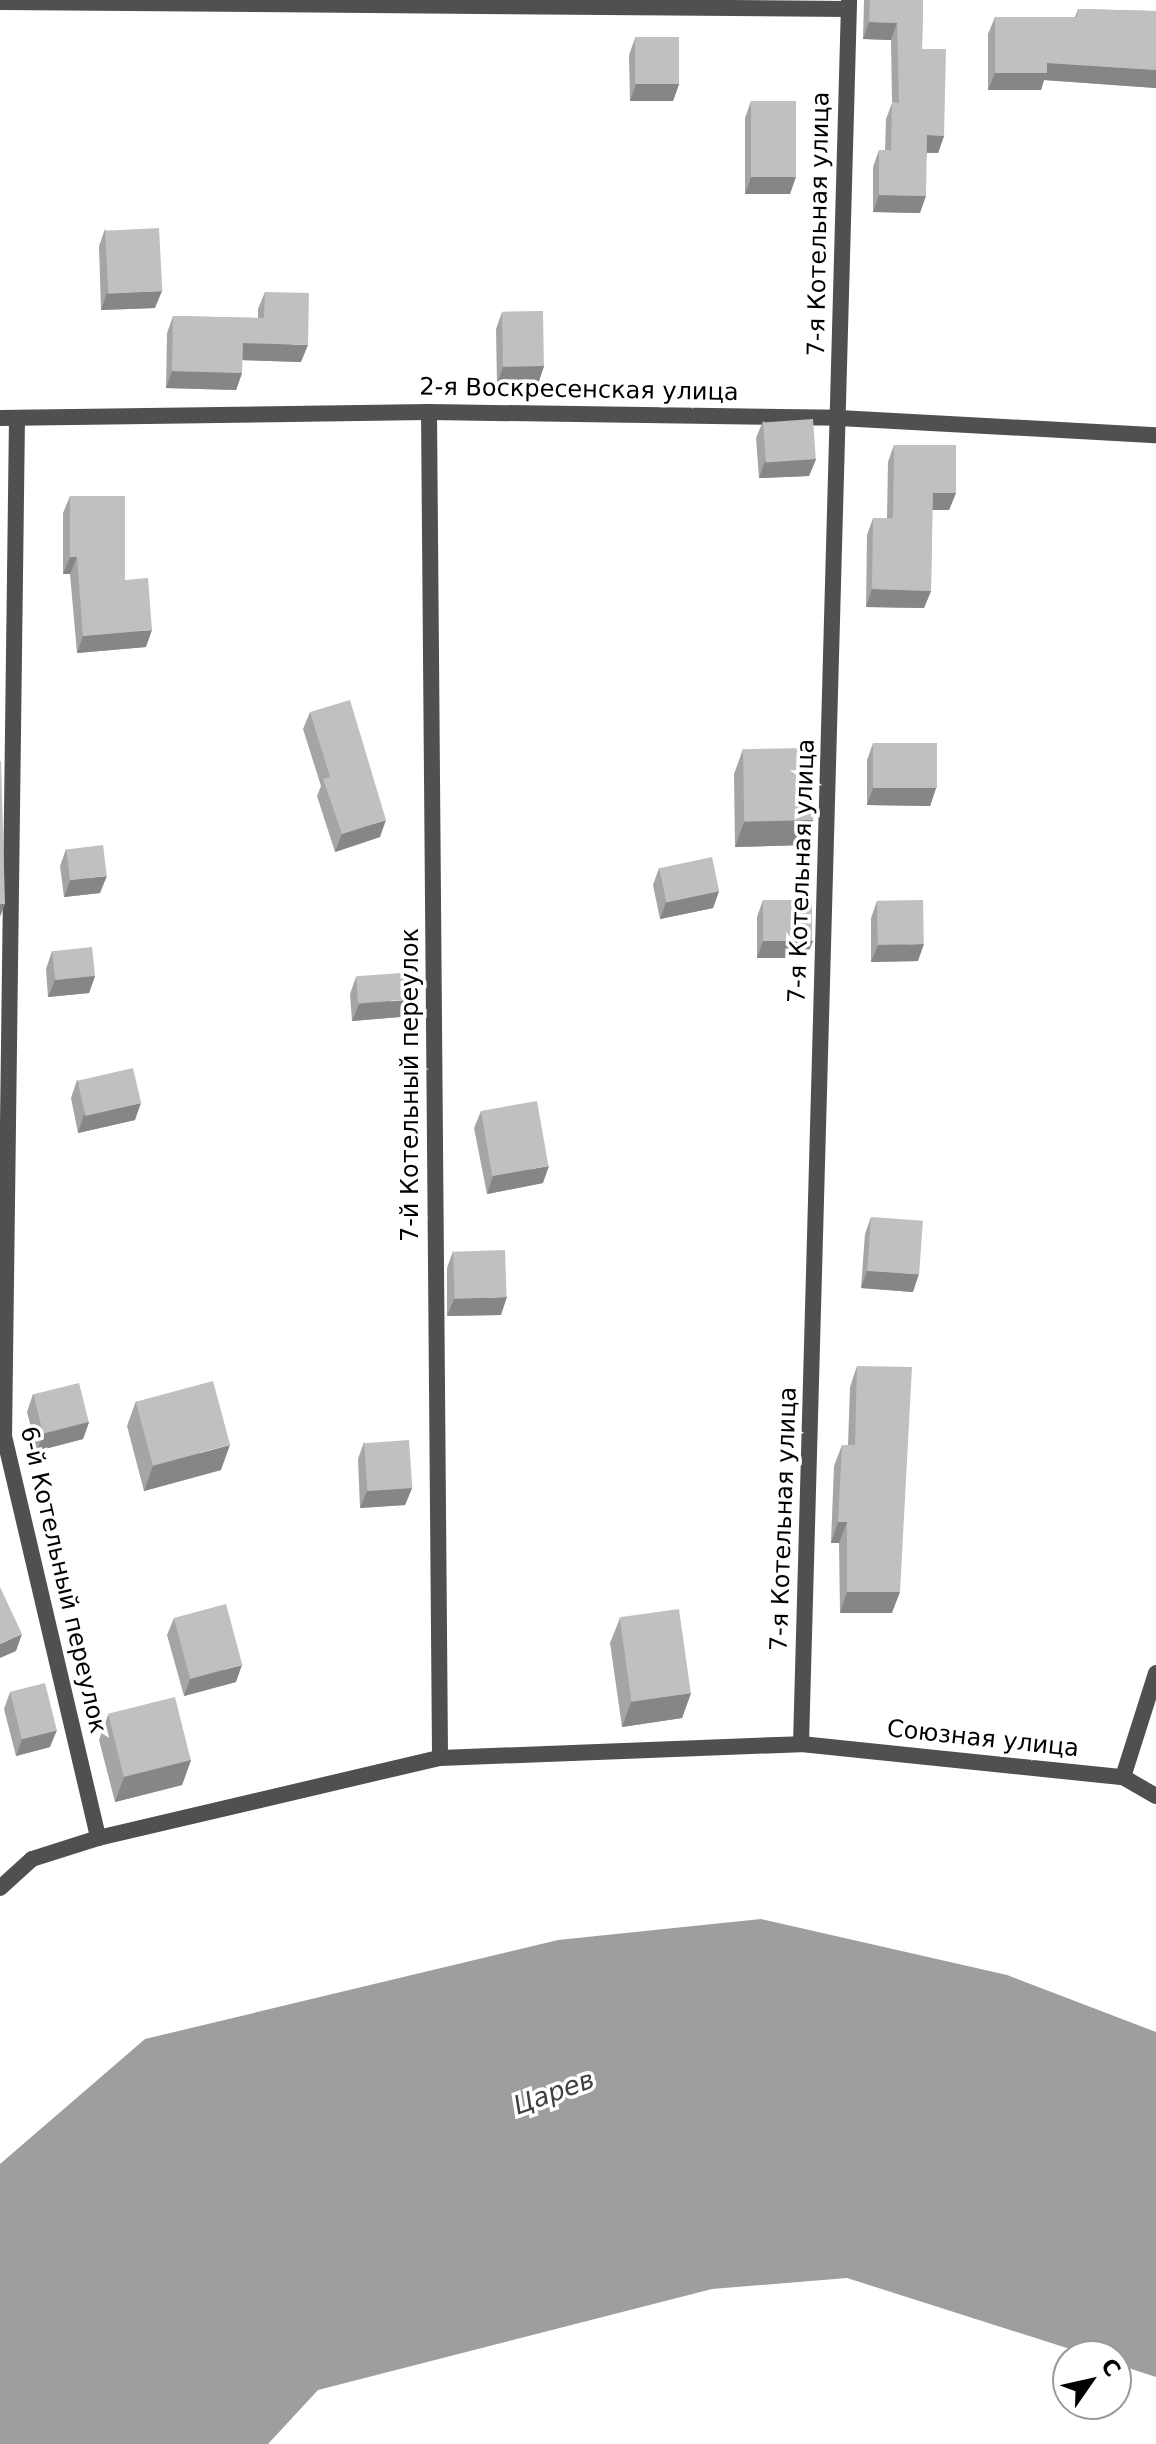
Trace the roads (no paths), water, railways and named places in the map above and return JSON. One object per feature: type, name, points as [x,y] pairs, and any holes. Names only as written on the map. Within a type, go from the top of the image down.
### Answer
[{"type":"street","points":[[0,2],[848,5]]},
{"type":"street","name":"7-я Котельная улица","points":[[801,1744],[848,5]]},
{"type":"street","name":"2-я Воскресенская улица","points":[[9,418],[429,412],[839,418],[1156,435]]},
{"type":"street","name":"7-й Котельный переулок","points":[[429,412],[440,1758]]},
{"type":"street","name":"6-й Котельный переулок","points":[[9,418],[3,1423],[98,1838]]},
{"type":"street","points":[[1123,1777],[1156,1673]]},
{"type":"street","name":"Союзная улица","points":[[0,1888],[32,1859],[98,1838],[440,1758],[801,1744],[1123,1777],[1156,1796]]},
{"type":"water","name":"Царев","points":[[761,1919],[1007,1975],[1156,2032],[1156,2377],[1132,2369],[1132,2340],[1052,2340],[1052,2343],[847,2278],[712,2289],[318,2390],[268,2444],[0,2444],[0,2164],[145,2039],[558,1940]]}]
